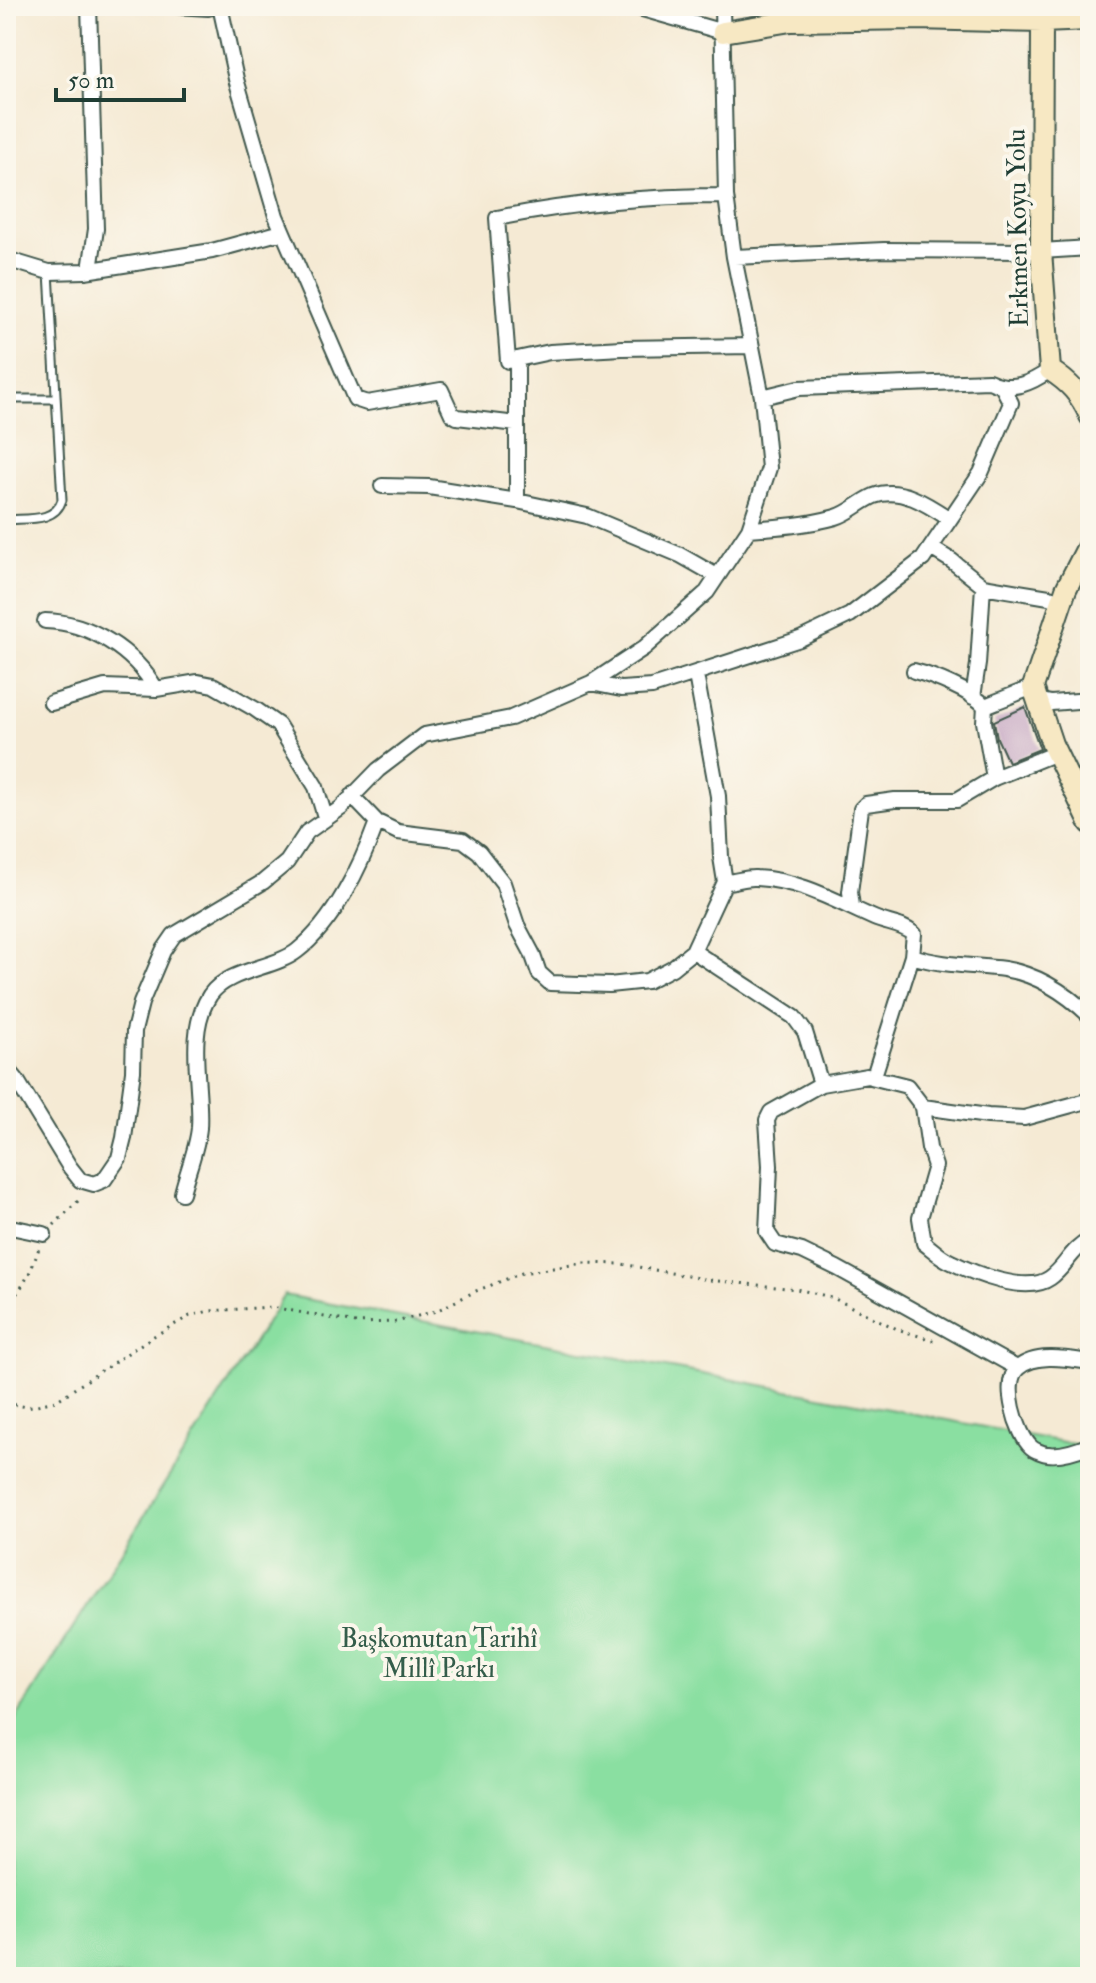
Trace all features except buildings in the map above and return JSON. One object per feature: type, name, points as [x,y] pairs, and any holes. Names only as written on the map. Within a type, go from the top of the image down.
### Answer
[{"type":"street","points":[[89,6],[96,229],[90,270]]},
{"type":"street","points":[[176,6],[218,6],[250,130],[282,232],[355,399],[367,403],[441,390],[452,414],[457,417],[517,424]]},
{"type":"street","points":[[632,6],[723,32],[791,21],[993,13],[1042,22],[1090,20]]},
{"type":"street","points":[[6,1067],[80,1180],[94,1184],[104,1180],[119,1158],[133,1071],[134,1031],[141,1003],[163,951],[174,935],[263,882],[287,862],[307,832],[341,808],[378,770],[424,735],[511,718],[591,683],[644,648],[707,592],[749,529],[769,468],[762,397],[734,257],[726,196],[722,6]]},
{"type":"street","name":"Erkmen Koyu Yolu","points":[[1042,22],[1041,251],[1050,370]]},
{"type":"street","points":[[726,196],[669,196],[544,208],[497,218],[508,361],[550,352],[752,346]]},
{"type":"street","points":[[6,259],[49,272],[90,270],[212,251],[282,232]]},
{"type":"street","points":[[734,257],[884,250],[1041,251],[1090,248]]},
{"type":"street","points":[[517,359],[517,501]]},
{"type":"street","points":[[1003,388],[1031,383],[1050,370],[1084,388],[1090,416]]},
{"type":"street","points":[[591,683],[621,689],[652,687],[800,639],[850,615],[923,559],[981,473],[1011,403],[1003,388],[989,381],[813,387],[762,397]]},
{"type":"street","points":[[382,486],[429,487],[587,516],[680,555],[717,576]]},
{"type":"street","points":[[749,529],[792,526],[839,516],[875,496],[894,493],[914,498],[948,518]]},
{"type":"street","points":[[931,548],[983,586],[1061,601]]},
{"type":"street","points":[[1087,553],[1061,601],[1035,694],[1056,753],[1090,823]]},
{"type":"street","points":[[983,586],[977,676],[994,778]]},
{"type":"street","points":[[45,621],[59,621],[81,628],[111,642],[126,652],[148,675],[156,689]]},
{"type":"street","points":[[914,671],[929,675],[979,701],[1035,694],[1051,703],[1090,700]]},
{"type":"street","points":[[352,796],[377,822],[398,832],[463,840],[479,852],[503,883],[517,925],[539,973],[550,983],[609,985],[647,981],[672,968],[693,951],[725,882],[718,796],[696,675]]},
{"type":"street","points":[[51,703],[105,687],[156,689],[198,682],[213,685],[278,725],[316,787],[325,817]]},
{"type":"street","points":[[852,906],[850,892],[861,809],[866,804],[895,800],[957,800],[994,778],[1056,753]]},
{"type":"street","points":[[182,1193],[199,1129],[197,1047],[201,1014],[212,993],[230,979],[296,953],[322,924],[351,882],[377,822]]},
{"type":"street","points":[[725,882],[757,878],[805,887],[882,921],[905,926],[914,934],[912,956],[874,1076]]},
{"type":"street","points":[[693,951],[794,1017],[805,1032],[821,1084]]},
{"type":"street","points":[[912,956],[955,967],[1005,969],[1030,975],[1061,991],[1090,1016]]},
{"type":"street","points":[[1017,1368],[802,1251],[775,1244],[767,1232],[770,1166],[767,1120],[771,1112],[821,1084],[874,1076],[907,1086],[923,1107],[935,1166],[920,1218],[924,1243],[946,1261],[1007,1283],[1025,1286],[1050,1279],[1076,1247],[1090,1240]]},
{"type":"street","points":[[923,1107],[1024,1118],[1090,1100]]},
{"type":"street","points":[[6,1226],[44,1234]]},
{"type":"street","points":[[1090,1362],[1045,1358],[1017,1368],[1011,1377],[1009,1394],[1019,1427],[1032,1448],[1050,1455],[1090,1445]]},
{"type":"lane","points":[[6,520],[52,516],[61,505],[49,272]]},
{"type":"lane","points":[[6,399],[56,399]]},
{"type":"path","points":[[6,1403],[27,1407],[56,1401],[152,1337],[190,1316],[209,1311],[272,1307],[356,1323],[396,1322],[436,1311],[522,1273],[584,1263],[622,1264],[709,1280],[796,1289],[831,1297],[897,1329],[931,1341],[945,1338],[953,1331]]},
{"type":"green space","name":"Başkomutan Tarihî Millî Parkı","points":[[284,1295],[1090,1447],[1090,1977],[6,1977],[6,1734]]}]
